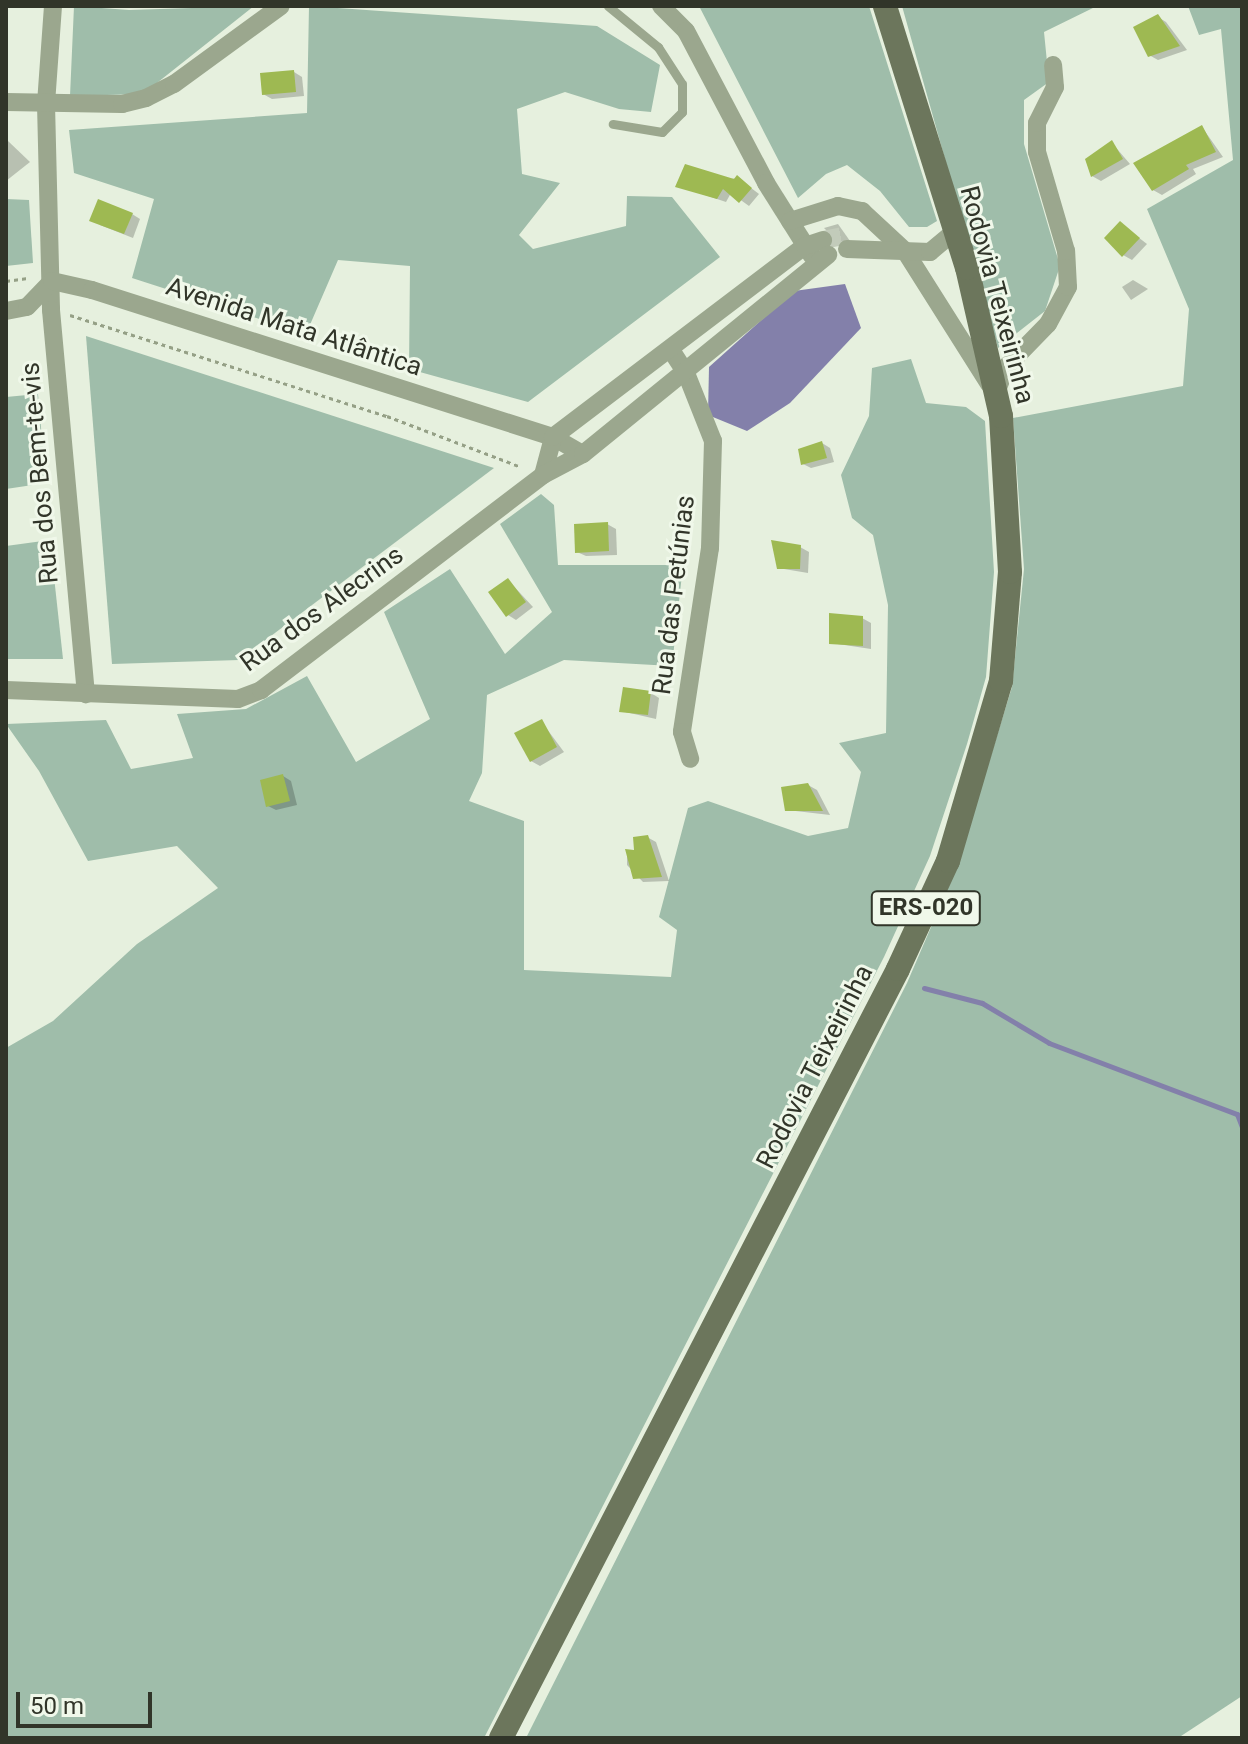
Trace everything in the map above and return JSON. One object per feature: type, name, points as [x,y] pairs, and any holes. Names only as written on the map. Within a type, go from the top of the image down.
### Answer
[{"type":"main road","name":"Rodovia Teixeirinha","points":[[501,1738],[898,969],[948,861],[1002,667],[1010,572],[1009,492],[996,393],[954,232],[885,6]]},
{"type":"street","name":"Rua dos Bem-te-vis","points":[[53,6],[46,104],[51,310],[86,694]]},
{"type":"street","points":[[6,102],[122,104],[146,98],[174,84],[281,6]]},
{"type":"street","points":[[661,6],[686,31],[790,221],[818,251]]},
{"type":"street","points":[[996,393],[1006,367],[1048,324],[1068,287],[1070,268],[1037,152],[1037,123],[1055,87],[1053,65]]},
{"type":"street","points":[[790,221],[850,205],[905,251],[996,393]]},
{"type":"street","points":[[845,242],[868,248],[930,252],[954,232]]},
{"type":"street","points":[[543,475],[553,437],[671,350],[818,251]]},
{"type":"street","points":[[583,454],[686,373],[818,251]]},
{"type":"street","points":[[6,311],[27,307],[52,281]]},
{"type":"street","name":"Avenida Mata Atlântica","points":[[52,281],[92,290],[553,437],[583,454]]},
{"type":"street","name":"Rua das Petúnias","points":[[671,350],[686,373],[713,441],[710,548],[682,732],[690,759]]},
{"type":"street","name":"Rua dos Alecrins","points":[[6,690],[238,699],[261,690],[543,475],[583,454]]},
{"type":"lane","points":[[608,6],[658,47],[682,84],[682,112],[662,132],[613,124]]},
{"type":"path","points":[[51,310],[387,416],[543,475]]},
{"type":"green space","points":[[74,6],[129,10],[254,6],[143,94],[70,96]]},
{"type":"green space","points":[[309,6],[597,26],[660,65],[651,112],[619,109],[565,92],[517,109],[522,174],[560,183],[519,235],[533,249],[626,226],[627,196],[672,197],[720,257],[528,402],[409,369],[410,266],[338,260],[306,334],[132,278],[154,199],[74,173],[69,130],[307,113]]},
{"type":"green space","points":[[699,6],[869,6],[937,221],[927,227],[909,227],[880,191],[847,165],[826,174],[798,198]]},
{"type":"green space","points":[[902,6],[1097,6],[1044,32],[1049,82],[1024,100],[1024,144],[1060,266],[1045,311],[998,348]]},
{"type":"green space","points":[[1188,6],[1242,6],[1242,1696],[1178,1738],[526,1738],[907,983],[956,869],[1012,687],[1024,569],[1013,418],[1183,386],[1189,309],[1147,209],[1233,160],[1221,29],[1199,35]]},
{"type":"green space","points":[[6,199],[29,200],[33,263],[6,266]]},
{"type":"green space","points":[[86,336],[494,468],[239,660],[112,664]]},
{"type":"green space","points":[[911,359],[926,403],[966,407],[985,421],[994,572],[986,677],[967,744],[930,856],[884,957],[484,1738],[6,1738],[6,1048],[53,1021],[137,944],[218,888],[177,846],[88,861],[39,771],[6,724],[106,720],[131,769],[193,758],[177,714],[246,709],[307,676],[356,762],[430,719],[384,612],[450,569],[505,654],[552,612],[500,524],[541,494],[554,505],[558,565],[683,565],[672,666],[564,660],[487,695],[482,773],[469,801],[524,821],[524,970],[671,977],[677,930],[659,917],[688,808],[708,801],[808,836],[848,828],[861,772],[839,743],[886,733],[888,605],[873,535],[852,518],[841,475],[869,416],[872,368]]},
{"type":"green space","points":[[38,394],[46,483],[6,489],[6,397]]},
{"type":"green space","points":[[50,540],[63,659],[6,659],[6,546]]},
{"type":"shaded area","points":[[845,284],[861,328],[790,403],[747,431],[708,415],[709,367],[794,291]]},
{"type":"building","points":[[1158,14],[1180,46],[1148,57],[1133,27]]},
{"type":"building","points":[[294,70],[296,92],[262,95],[260,73]]},
{"type":"building","points":[[1202,125],[1216,152],[1186,165],[1189,169],[1152,191],[1133,163]]},
{"type":"building","points":[[1112,140],[1123,159],[1091,177],[1085,159]]},
{"type":"building","points":[[685,164],[734,179],[737,175],[752,188],[739,203],[723,189],[717,199],[675,187]]},
{"type":"building","points":[[98,199],[133,213],[124,234],[89,221]]},
{"type":"building","points":[[1120,221],[1140,238],[1122,257],[1104,238]]},
{"type":"building","points":[[822,441],[827,458],[801,465],[798,449]]},
{"type":"building","points":[[608,522],[609,551],[575,553],[574,524]]},
{"type":"building","points":[[771,540],[801,545],[800,569],[777,569]]},
{"type":"building","points":[[508,578],[526,602],[506,617],[488,592]]},
{"type":"building","points":[[829,613],[863,616],[863,646],[829,644]]},
{"type":"building","points":[[623,687],[651,691],[648,715],[619,712]]},
{"type":"building","points":[[542,719],[557,747],[530,762],[514,733]]},
{"type":"building","points":[[283,774],[290,801],[266,807],[260,780]]},
{"type":"building","points":[[808,783],[823,811],[785,811],[781,787]]},
{"type":"building","points":[[648,835],[662,877],[633,879],[625,849],[634,850],[633,837]]},
{"type":"waterway","points":[[924,988],[982,1003],[1049,1043],[1237,1114],[1242,1127]]},
{"type":"tunnel","points":[[823,240],[843,236]]}]
